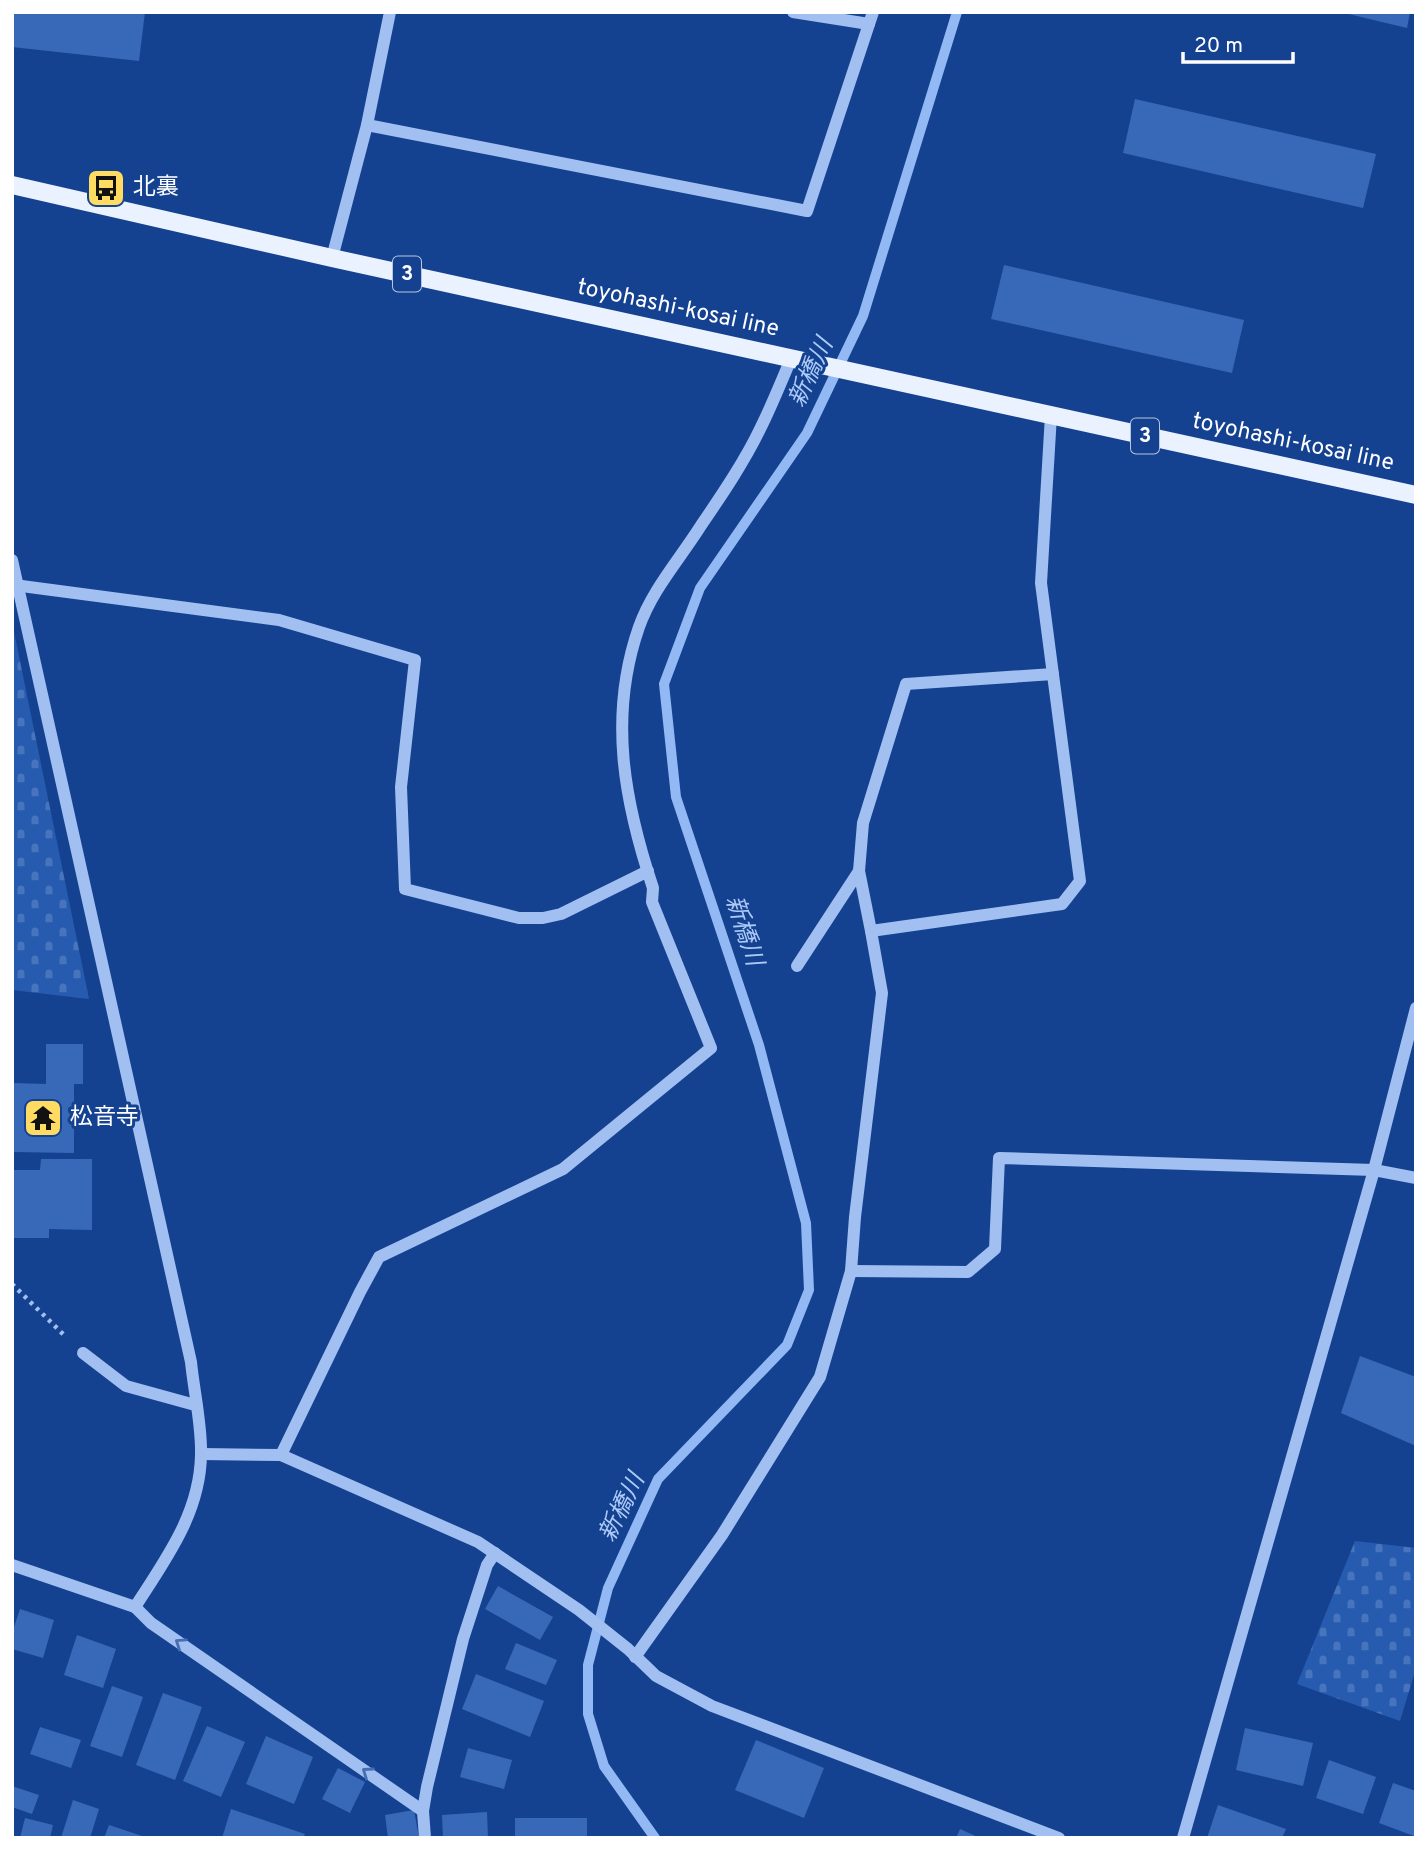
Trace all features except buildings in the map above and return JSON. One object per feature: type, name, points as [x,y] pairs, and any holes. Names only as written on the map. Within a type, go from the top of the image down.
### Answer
[{"type":"main road","name":"toyohashi-kosai line","points":[[12,185],[332,258],[1416,495]]},
{"type":"street","points":[[332,258],[367,125],[390,12]]},
{"type":"street","points":[[367,125],[807,211],[871,18],[793,12]]},
{"type":"street","points":[[281,1455],[379,1257],[563,1169],[710,1048],[652,902],[653,888],[628,796],[621,745],[625,679],[639,626],[661,583],[700,527],[760,430],[796,360]]},
{"type":"street","points":[[871,931],[1062,904],[1080,881],[1041,583],[1051,415]]},
{"type":"street","points":[[12,561],[15,585],[191,1362],[201,1454],[195,1498],[179,1538],[135,1607]]},
{"type":"street","points":[[15,585],[279,620],[415,660],[401,786],[405,889],[519,918],[543,918],[561,914],[648,872]]},
{"type":"street","points":[[632,1653],[722,1535],[820,1377],[851,1271],[882,993],[859,871],[863,823],[906,684],[1054,674]]},
{"type":"street","points":[[797,966],[859,871]]},
{"type":"street","points":[[1183,1838],[1374,1170],[1416,1008]]},
{"type":"street","points":[[851,1271],[968,1272],[995,1249],[999,1158],[1374,1170],[1416,1178]]},
{"type":"street","points":[[83,1353],[126,1386],[195,1405]]},
{"type":"street","points":[[201,1454],[281,1455],[478,1542],[579,1610],[656,1676],[712,1706],[1059,1838]]},
{"type":"street","points":[[425,1838],[423,1811],[463,1639],[487,1565],[495,1553]]},
{"type":"street","points":[[12,1565],[135,1607],[151,1623],[423,1811]]},
{"type":"path","points":[[12,1284],[83,1353]]},
{"type":"green space","points":[[12,622],[89,999],[12,990]]},
{"type":"green space","points":[[1355,1541],[1416,1548],[1416,1668],[1400,1721],[1297,1684]]},
{"type":"waterway","name":"新橋川","points":[[655,1838],[604,1766],[588,1714],[588,1665],[608,1588],[658,1479],[787,1345],[809,1290],[806,1223],[759,1045],[676,797],[664,684],[700,588],[807,433],[863,316],[957,12]]},
{"type":"place","name":"北裏","points":[[106,188]]},
{"type":"place","name":"松音寺","points":[[43,1118]]}]
